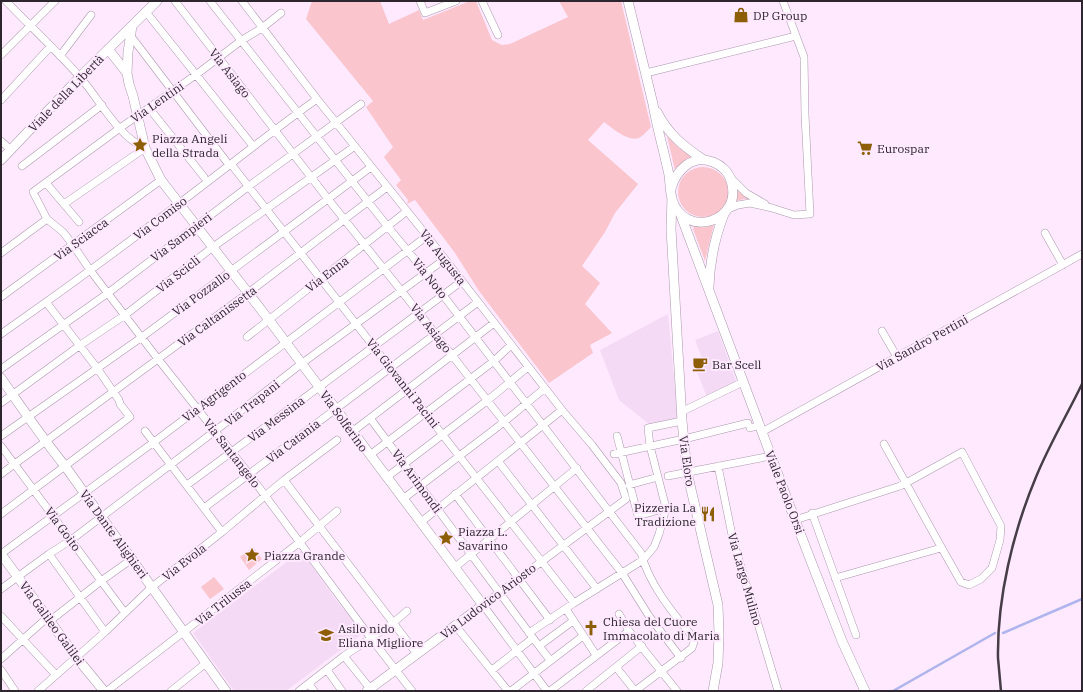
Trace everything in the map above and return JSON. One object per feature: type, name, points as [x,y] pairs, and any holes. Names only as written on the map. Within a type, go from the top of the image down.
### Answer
[{"type":"street","name":"Via Solferino","points":[[6,1],[80,77],[120,128],[137,145],[145,148]]},
{"type":"street","points":[[1,55],[55,1]]},
{"type":"street","name":"Via Asiago","points":[[175,1],[328,199],[366,244],[401,291],[436,333],[622,573],[649,616],[680,658]]},
{"type":"street","name":"Via Noto","points":[[210,1],[368,202],[426,273],[641,553],[650,576],[667,603],[692,636],[694,642],[692,648],[680,658]]},
{"type":"street","name":"Via Augusta","points":[[242,1],[317,99],[427,236],[562,410],[592,444],[621,483],[626,499],[610,512]]},
{"type":"street","points":[[420,1],[425,14],[456,1]]},
{"type":"street","points":[[482,1],[498,35]]},
{"type":"street","points":[[628,1],[653,104],[674,205],[686,221]]},
{"type":"street","points":[[671,229],[686,221],[708,222],[716,219],[726,211],[738,205],[750,203],[794,215],[810,214],[805,115],[804,57],[783,1]]},
{"type":"street","name":"Viale della Libertà","points":[[1,160],[80,77],[146,12],[153,2]]},
{"type":"street","points":[[146,12],[253,146]]},
{"type":"street","name":"Via Lentini","points":[[48,219],[34,192],[120,128],[281,13]]},
{"type":"street","points":[[60,56],[91,15]]},
{"type":"street","name":"Via Solferino","points":[[132,26],[128,52],[127,73],[145,148],[161,180],[269,320],[547,691]]},
{"type":"street","name":"Via Giovanni Pacini","points":[[130,35],[172,91],[407,390],[426,412],[574,603]]},
{"type":"street","points":[[646,73],[796,36]]},
{"type":"street","points":[[1,100],[50,47]]},
{"type":"street","points":[[108,49],[127,73]]},
{"type":"street","name":"Via Comiso","points":[[1,334],[90,270],[179,203],[228,162],[253,146],[317,99]]},
{"type":"street","name":"Via Sampieri","points":[[1,369],[108,293],[248,186],[361,104]]},
{"type":"street","points":[[653,104],[667,129],[680,143],[704,160]]},
{"type":"street","points":[[22,166],[102,105]]},
{"type":"street","points":[[149,108],[204,177]]},
{"type":"street","points":[[1,141],[10,150]]},
{"type":"street","name":"Via Scicli","points":[[1,403],[125,315],[213,247],[355,146]]},
{"type":"street","points":[[64,204],[145,148]]},
{"type":"street","points":[[672,193],[673,180],[678,172],[685,165],[694,161],[704,160],[720,165],[746,193],[772,208]]},
{"type":"street","name":"Via Pozzallo","points":[[1,436],[142,337],[371,167]]},
{"type":"street","points":[[709,291],[710,266],[716,236],[733,194],[731,178]]},
{"type":"street","name":"Via Sciacca","points":[[1,297],[161,180]]},
{"type":"street","points":[[46,183],[79,222]]},
{"type":"street","name":"Via Caltanissetta","points":[[1,474],[301,254],[387,187]]},
{"type":"street","name":"Via Eloro","points":[[672,193],[671,229],[682,417],[687,472],[718,605],[718,663],[713,691]]},
{"type":"street","name":"Via Enna","points":[[247,337],[407,211]]},
{"type":"street","points":[[1,253],[48,219]]},
{"type":"street","name":"Via Santangelo","points":[[48,219],[63,232],[73,245],[90,270],[158,359],[300,542],[370,637],[396,669],[410,690]]},
{"type":"street","name":"Viale Paolo Orsi","points":[[686,221],[709,291],[795,520],[842,641],[865,691]]},
{"type":"street","points":[[1045,233],[1063,265]]},
{"type":"street","name":"Via Agrigento","points":[[1,554],[154,442],[427,236]]},
{"type":"street","name":"Via Sandro Pertini","points":[[618,453],[749,425],[761,429],[897,357],[1082,254]]},
{"type":"street","name":"Via Trapani","points":[[1,589],[70,540],[301,364],[445,259]]},
{"type":"street","name":"Via Messina","points":[[187,485],[462,281]]},
{"type":"street","points":[[1,514],[130,417],[97,368],[46,302]]},
{"type":"street","name":"Via Catania","points":[[204,508],[478,302]]},
{"type":"street","points":[[352,432],[494,324]]},
{"type":"street","points":[[882,331],[897,357]]},
{"type":"street","points":[[370,455],[494,361],[511,345]]},
{"type":"street","points":[[387,477],[488,400],[528,367]]},
{"type":"street","name":"Via Dante Alighieri","points":[[1,378],[29,416],[45,442],[66,466],[226,691]]},
{"type":"street","points":[[492,670],[550,620],[574,603],[643,560],[654,547],[660,534],[666,508],[650,446],[648,428],[682,417],[743,382]]},
{"type":"street","points":[[403,499],[504,422],[545,388]]},
{"type":"street","points":[[421,522],[562,410]]},
{"type":"street","name":"Via Arimondi","points":[[370,418],[499,594],[550,660]]},
{"type":"street","points":[[145,431],[222,532]]},
{"type":"street","points":[[617,436],[618,453],[638,516],[666,508]]},
{"type":"street","name":"Via Evola","points":[[38,691],[105,632],[152,587],[222,532],[284,480],[337,440]]},
{"type":"street","points":[[795,520],[812,513],[900,486],[906,483],[962,452],[1001,526],[1000,540],[992,568],[981,579],[969,585],[961,582],[941,548],[906,483],[884,444]]},
{"type":"street","name":"Via Goito","points":[[1,446],[125,613]]},
{"type":"street","points":[[668,476],[771,456]]},
{"type":"street","points":[[498,461],[597,589]]},
{"type":"street","name":"Via Largo Mulino","points":[[718,466],[733,540],[778,691]]},
{"type":"street","points":[[454,568],[577,468]]},
{"type":"street","points":[[629,485],[658,477]]},
{"type":"street","points":[[284,480],[417,654]]},
{"type":"street","points":[[455,494],[550,620]]},
{"type":"street","name":"Via Trilussa","points":[[105,691],[300,542],[337,511]]},
{"type":"street","name":"Via Ludovico Ariosto","points":[[369,690],[482,605],[610,512]]},
{"type":"street","points":[[812,513],[856,635]]},
{"type":"street","points":[[835,578],[941,548]]},
{"type":"street","name":"Via Galileo Galilei","points":[[1,554],[76,657],[105,691]]},
{"type":"street","points":[[49,554],[105,632]]},
{"type":"street","points":[[1,659],[22,639],[132,559]]},
{"type":"street","points":[[299,691],[370,637],[393,623],[407,610]]},
{"type":"street","points":[[566,610],[596,655]]},
{"type":"street","points":[[619,614],[629,631],[677,691]]},
{"type":"street","points":[[1,616],[56,675]]},
{"type":"street","points":[[539,646],[573,621]]},
{"type":"street","points":[[456,625],[508,691]]},
{"type":"street","points":[[550,691],[629,631]]},
{"type":"street","points":[[511,691],[583,636]]},
{"type":"street","points":[[586,691],[642,646]]},
{"type":"street","points":[[344,656],[369,690]]},
{"type":"street","points":[[616,667],[635,691],[680,658]]},
{"type":"street","points":[[170,691],[206,663]]},
{"type":"street","points":[[1,670],[15,691]]},
{"type":"street","points":[[327,670],[342,691]]},
{"type":"street","points":[[309,684],[314,691]]},
{"type":"shaded area","points":[[312,1],[380,1],[389,24],[419,10],[423,20],[470,1],[476,1],[492,40],[502,45],[510,44],[568,17],[559,1],[621,1],[651,127],[641,137],[635,139],[620,134],[604,122],[588,140],[638,184],[615,213],[605,232],[582,266],[600,283],[585,304],[612,333],[590,345],[593,353],[549,383],[479,291],[455,253],[415,200],[407,204],[408,200],[396,185],[401,180],[384,157],[393,147],[366,107],[373,101],[306,19]]},
{"type":"shaded area","points":[[667,136],[679,148],[694,158],[683,162],[675,170]]},
{"type":"shaded area","points":[[703,167],[713,169],[721,174],[726,182],[728,192],[726,202],[721,210],[713,215],[703,217],[693,215],[685,210],[680,202],[678,192],[680,182],[685,174],[693,169]]},
{"type":"shaded area","points":[[737,189],[744,196],[751,199],[736,201]]},
{"type":"shaded area","points":[[714,224],[705,261],[693,229],[696,226],[705,227]]},
{"type":"shaded area","points":[[668,314],[678,419],[650,425],[619,400],[600,350]]},
{"type":"shaded area","points":[[718,331],[736,381],[723,391],[707,397],[695,367],[704,363],[695,340]]},
{"type":"shaded area","points":[[253,547],[262,559],[249,570],[240,557]]},
{"type":"shaded area","points":[[301,551],[337,601],[363,633],[286,691],[234,691],[193,633]]},
{"type":"shaded area","points":[[214,577],[224,589],[210,599],[201,587]]},
{"type":"waterway","points":[[1003,633],[1082,599]]},
{"type":"waterway","points":[[893,691],[995,633]]},
{"type":"railway","points":[[1001,691],[998,658],[1000,612],[1008,566],[1020,520],[1041,465],[1082,384]]},
{"type":"place","name":"DP Group","points":[[741,15]]},
{"type":"place","name":"Piazza Angeli della Strada","points":[[140,145]]},
{"type":"place","name":"Eurospar","points":[[865,148]]},
{"type":"place","name":"Bar Scell","points":[[700,364]]},
{"type":"place","name":"Pizzeria La Tradizione","points":[[708,514]]},
{"type":"place","name":"Piazza L. Savarino","points":[[446,538]]},
{"type":"place","name":"Piazza Grande","points":[[252,555]]},
{"type":"place","name":"Chiesa del Cuore Immacolato di Maria","points":[[591,628]]},
{"type":"place","name":"Asilo nido Eliana Migliore","points":[[326,635]]}]
